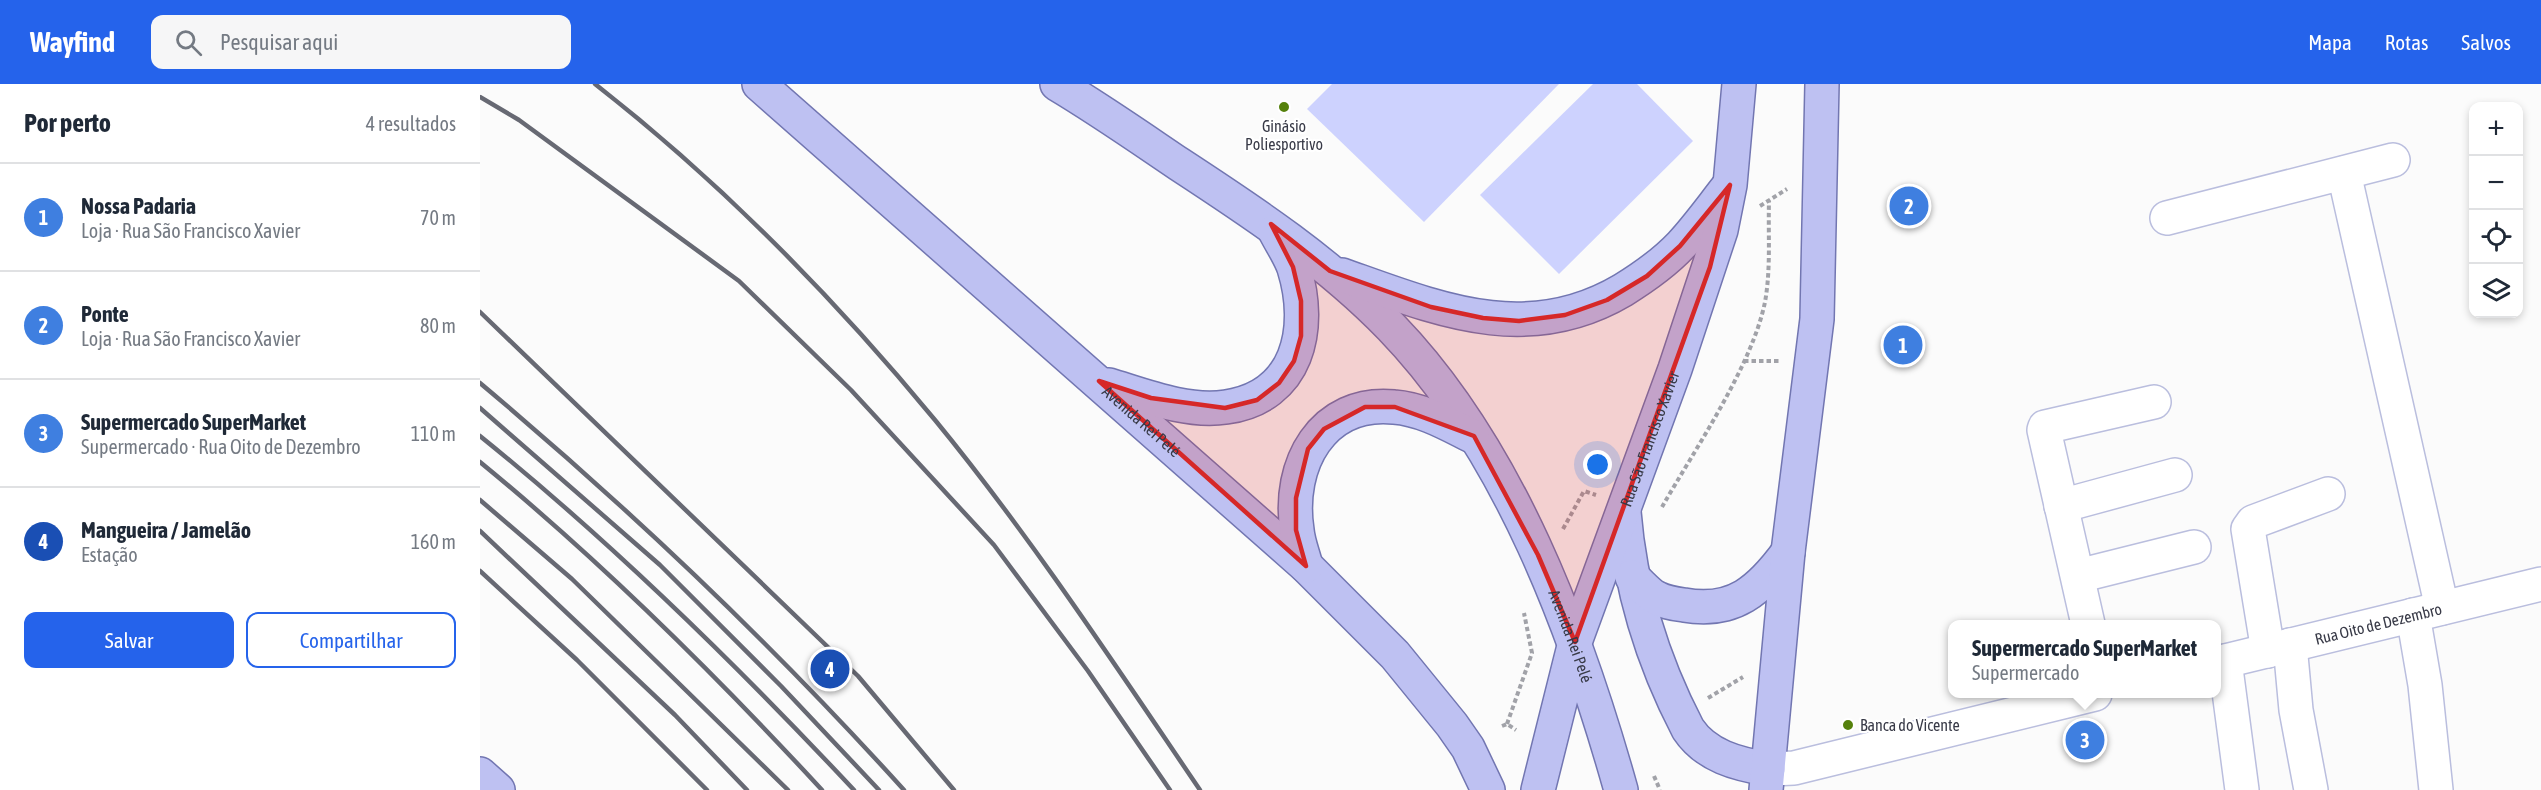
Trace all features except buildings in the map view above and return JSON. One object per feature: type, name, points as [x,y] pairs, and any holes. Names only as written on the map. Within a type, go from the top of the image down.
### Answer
[{"type":"main road","name":"Avenida Rei Pelé","points":[[759,84],[1099,381],[1306,566],[1395,655],[1452,725],[1488,790]]},
{"type":"main road","name":"Rua São Francisco Xavier","points":[[1538,790],[1613,501],[1675,369],[1721,230],[1730,185],[1739,84]]},
{"type":"main road","points":[[1613,501],[1653,648],[1680,715],[1695,741],[1717,755],[1740,764],[1767,779],[1788,552],[1815,351],[1822,84]]},
{"type":"main road","name":"Avenida Rei Pelé","points":[[1064,87],[1271,224],[1330,271],[1391,328],[1434,380],[1474,436],[1538,555],[1575,642],[1621,790]]},
{"type":"main road","points":[[1330,271],[1431,307],[1483,318],[1519,321],[1565,315],[1607,300],[1647,276],[1680,246],[1730,185]]},
{"type":"main road","points":[[1099,381],[1150,398],[1193,406],[1225,408],[1257,399],[1279,383],[1294,361],[1301,336],[1301,301],[1293,267],[1271,224]]},
{"type":"main road","points":[[1306,566],[1296,530],[1299,473],[1308,449],[1324,429],[1341,416],[1365,407],[1395,407],[1428,415],[1474,436]]},
{"type":"main road","points":[[1632,577],[1656,598],[1701,608],[1725,605],[1751,594],[1770,576],[1788,552]]},
{"type":"main road","points":[[480,774],[498,790]]},
{"type":"street","points":[[2167,218],[2393,160]]},
{"type":"street","points":[[2344,173],[2428,612],[2425,685],[2436,790]]},
{"type":"street","points":[[2087,620],[2044,430],[2045,426],[2154,402]]},
{"type":"street","points":[[2061,506],[2175,475]]},
{"type":"street","points":[[2312,790],[2296,710],[2248,529],[2253,522],[2328,494]]},
{"type":"street","points":[[2078,576],[2194,547]]},
{"type":"street","name":"Rua Oito de Dezembro","points":[[2221,662],[2541,584]]},
{"type":"street","points":[[2221,662],[2242,790]]},
{"type":"street","points":[[1767,779],[1794,768],[2075,698]]},
{"type":"path","points":[[1721,230],[1821,168]]},
{"type":"path","points":[[1656,518],[1739,370],[1757,332],[1768,282],[1768,201]]},
{"type":"path","points":[[1562,530],[1584,491],[1613,501]]},
{"type":"path","points":[[1515,730],[1504,725],[1532,653],[1522,607]]},
{"type":"path","points":[[1680,715],[1779,656]]},
{"type":"path","points":[[1654,776],[1660,790]]},
{"type":"highlighted area","points":[[1730,185],[1710,267],[1575,642],[1538,555],[1474,436],[1395,407],[1365,407],[1324,429],[1308,449],[1296,498],[1296,530],[1306,566],[1099,381],[1151,398],[1225,408],[1257,400],[1279,383],[1294,361],[1301,336],[1301,301],[1293,267],[1271,224],[1330,271],[1431,307],[1483,318],[1519,321],[1565,315],[1607,300],[1647,276],[1680,246]]},
{"type":"shaded area","points":[[1332,84],[1559,84],[1424,222],[1307,109]]},
{"type":"shaded area","points":[[1593,84],[1637,84],[1693,141],[1559,274],[1480,195]]},
{"type":"railway","points":[[595,84],[686,160],[774,243],[897,375],[970,464],[1039,556],[1200,790]]},
{"type":"railway","points":[[480,97],[519,120],[739,281],[851,390],[994,545],[1088,671],[1170,790]]},
{"type":"railway","points":[[480,312],[858,676],[954,790]]},
{"type":"railway","points":[[480,383],[591,479],[699,579],[804,683],[904,790]]},
{"type":"railway","points":[[480,408],[660,565],[781,686],[879,790]]},
{"type":"railway","points":[[480,436],[578,519],[673,606],[854,790]]},
{"type":"railway","points":[[480,462],[570,539],[657,620],[822,790]]},
{"type":"railway","points":[[480,500],[572,579],[788,790]]},
{"type":"railway","points":[[480,531],[675,715],[747,790]]},
{"type":"railway","points":[[480,571],[577,660],[707,790]]},
{"type":"place","name":"Ginásio Poliesportivo","points":[[1284,107]]},
{"type":"place","name":"Ponte","points":[[1909,206]]},
{"type":"place","name":"Nossa Padaria","points":[[1903,345]]},
{"type":"place","name":"Mangueira / Jamelão","points":[[830,669]]},
{"type":"place","name":"Banca do Vicente","points":[[1848,725]]},
{"type":"place","name":"Supermercado SuperMarket","points":[[2085,740]]}]
